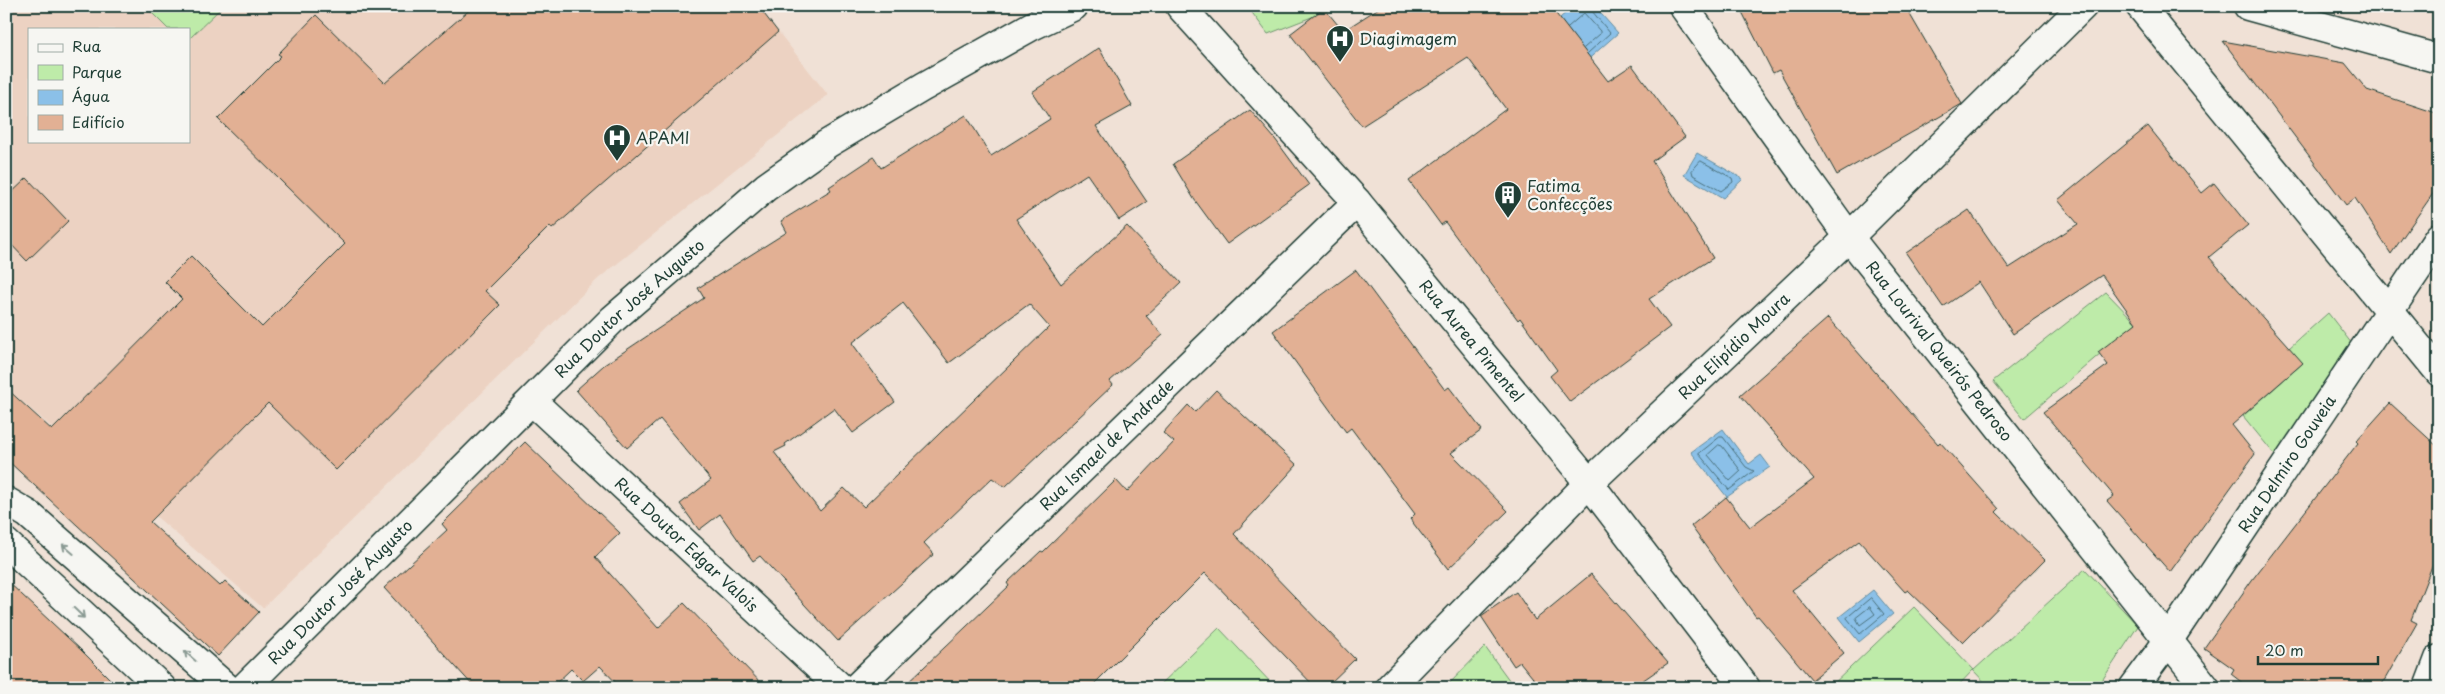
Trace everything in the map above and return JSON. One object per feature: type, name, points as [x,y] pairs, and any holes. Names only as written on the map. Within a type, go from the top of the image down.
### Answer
[{"type":"street","name":"Rua Doutor José Augusto","points":[[244,688],[613,319],[766,187],[827,144],[908,96],[1032,26],[1074,6]]},
{"type":"street","name":"Rua Aurea Pimentel","points":[[1180,6],[1357,202],[1589,483],[1746,688]]},
{"type":"street","name":"Rua Lourival Queirós Pedroso","points":[[1683,6],[1849,237],[2206,688]]},
{"type":"street","name":"Rua Elipídio Moura","points":[[1389,688],[1589,483],[1849,237],[2083,6]]},
{"type":"street","points":[[2140,6],[2439,372]]},
{"type":"street","points":[[2248,6],[2439,60]]},
{"type":"street","name":"Rua Ismael de Andrade","points":[[856,688],[1357,202]]},
{"type":"street","name":"Rua Delmiro Gouveia","points":[[2133,688],[2168,642],[2439,237]]},
{"type":"street","name":"Rua Doutor Edgar Valois","points":[[532,402],[841,688]]},
{"type":"street","points":[[6,500],[28,514],[227,688]]},
{"type":"street","points":[[6,543],[162,688]]},
{"type":"street","points":[[2428,688],[2439,659]]},
{"type":"shaded area","points":[[6,6],[758,6],[828,95],[598,279],[263,608],[6,388]]},
{"type":"green space","points":[[145,6],[223,6],[190,38],[190,28],[167,28]]},
{"type":"green space","points":[[1247,6],[1340,6],[1268,34]]},
{"type":"green space","points":[[2106,292],[2136,323],[2024,419],[1993,381]]},
{"type":"green space","points":[[2328,313],[2352,344],[2342,362],[2275,455],[2243,416],[2302,364],[2289,348]]},
{"type":"green space","points":[[2085,569],[2138,626],[2097,688],[1990,688],[1973,670],[1956,688],[1829,688],[1914,607],[1974,670]]},
{"type":"green space","points":[[1219,628],[1276,688],[1157,688]]},
{"type":"green space","points":[[1485,647],[1515,688],[1445,688]]},
{"type":"water","points":[[1574,6],[1594,6],[1618,33],[1567,78],[1534,40]]},
{"type":"water","points":[[1697,153],[1743,179],[1723,198],[1684,175]]},
{"type":"water","points":[[1723,429],[1749,464],[1761,455],[1770,467],[1727,497],[1691,452]]},
{"type":"water","points":[[1873,590],[1893,614],[1859,642],[1839,617]]},
{"type":"building","points":[[474,6],[758,6],[778,32],[552,229],[550,226],[485,291],[500,305],[336,470],[268,403],[150,522],[220,586],[225,581],[259,612],[218,656],[6,459],[6,388],[52,430],[182,299],[165,282],[191,256],[262,327],[345,244],[218,119],[281,56],[278,54],[316,15],[385,83]]},
{"type":"building","points":[[1382,6],[1550,6],[1608,81],[1632,65],[1685,137],[1652,161],[1713,258],[1649,299],[1670,327],[1570,402],[1550,376],[1557,370],[1520,318],[1518,320],[1445,222],[1441,225],[1409,181],[1506,109],[1468,58],[1362,126],[1290,34],[1324,8],[1343,31]]},
{"type":"building","points":[[1739,6],[1905,6],[1962,104],[1837,175],[1779,70],[1773,73]]},
{"type":"building","points":[[2223,41],[2345,63],[2367,90],[2439,114],[2439,185],[2391,254],[2355,198],[2346,205]]},
{"type":"building","points":[[1099,48],[1132,106],[1096,126],[1147,202],[1119,220],[1087,174],[1016,219],[1061,284],[1127,226],[1181,283],[1146,316],[1163,335],[1110,381],[1113,385],[1005,487],[992,478],[924,543],[934,554],[838,641],[760,556],[753,561],[720,514],[699,530],[680,504],[711,480],[660,419],[627,448],[576,390],[604,365],[704,298],[698,288],[787,232],[781,221],[831,190],[829,187],[874,157],[881,168],[966,115],[991,156],[1050,119],[1032,92]],"holes":[[[903,303],[949,363],[1029,304],[1049,327],[864,507],[844,488],[820,511],[774,452],[786,446],[785,444],[834,408],[853,433],[895,402],[852,343]]]},
{"type":"building","points":[[1250,110],[1275,139],[1309,185],[1227,244],[1194,199],[1173,164]]},
{"type":"building","points":[[2148,126],[2202,193],[2214,183],[2248,225],[2209,257],[2303,363],[2232,425],[2255,454],[2170,572],[2107,501],[2114,496],[2043,412],[2108,365],[2098,352],[2136,323],[2102,275],[2013,334],[1979,282],[1943,307],[1906,253],[1969,210],[2009,268],[2078,224],[2058,200]]},
{"type":"building","points":[[27,178],[68,221],[27,261],[6,239],[6,198]]},
{"type":"building","points":[[1356,270],[1445,390],[1449,387],[1482,430],[1451,453],[1508,511],[1448,569],[1410,519],[1415,514],[1351,428],[1346,432],[1273,331]]},
{"type":"building","points":[[1828,318],[1938,444],[1940,442],[1999,509],[1996,512],[2045,560],[1963,643],[1908,590],[1905,592],[1859,541],[1792,590],[1844,653],[1812,680],[1758,616],[1756,617],[1691,526],[1726,497],[1750,527],[1814,479],[1740,395]]},
{"type":"building","points":[[1216,390],[1297,465],[1234,534],[1355,659],[1325,688],[1316,688],[1205,573],[1090,688],[902,688],[1009,586],[1007,583],[1041,551],[1043,552],[1116,480],[1127,492],[1174,442],[1163,433],[1188,405],[1195,412]]},
{"type":"building","points":[[2390,403],[2439,448],[2439,548],[2411,620],[2417,623],[2380,688],[2249,688],[2231,674],[2234,669],[2204,648],[2252,580],[2358,443],[2356,441]]},
{"type":"building","points":[[525,442],[620,533],[595,557],[658,628],[684,603],[766,688],[621,688],[600,666],[583,681],[571,669],[551,688],[475,688],[384,588],[447,530],[442,524]]},
{"type":"building","points":[[1591,574],[1668,663],[1632,688],[1541,688],[1520,662],[1514,666],[1481,616],[1516,592],[1535,620]]},
{"type":"building","points":[[6,580],[81,650],[119,688],[6,688]]},
{"type":"place","name":"Diagimagem","points":[[1340,63]]},
{"type":"place","name":"APAMI","points":[[617,162]]},
{"type":"place","name":"Fatima Confecções","points":[[1508,219]]}]
